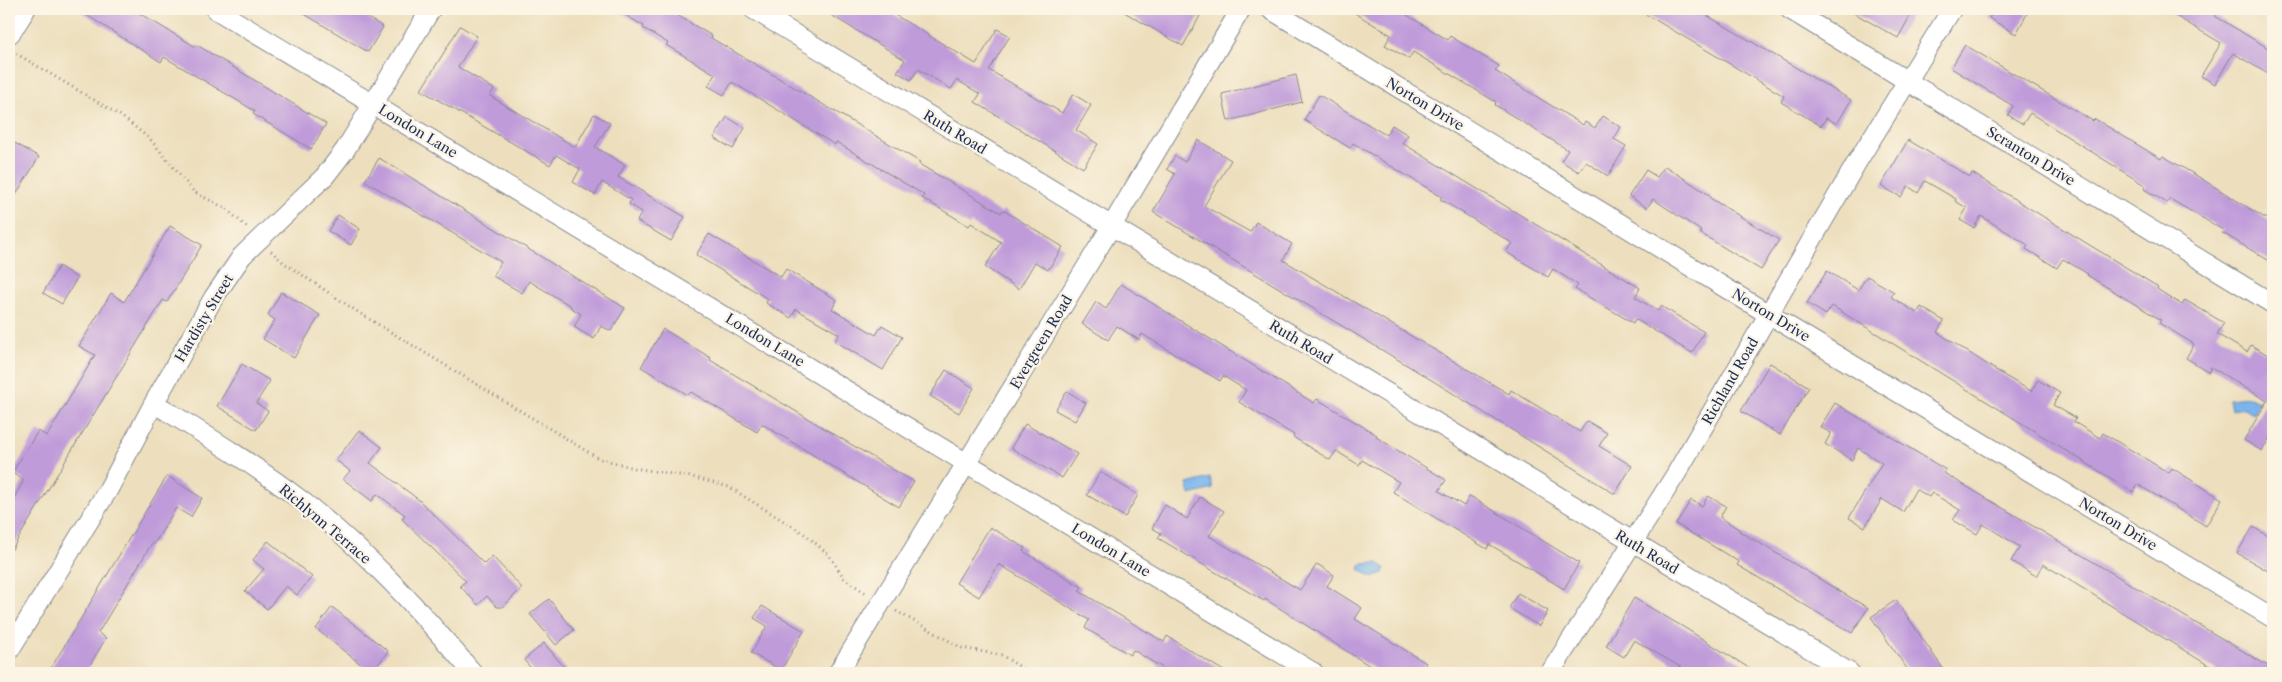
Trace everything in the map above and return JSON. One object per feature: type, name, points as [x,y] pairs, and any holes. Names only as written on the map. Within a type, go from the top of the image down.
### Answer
[{"type":"main road","points":[[9,31],[23,9]]},
{"type":"street","name":"London Lane","points":[[215,9],[1314,673]]},
{"type":"street","name":"Hardisty Street","points":[[9,651],[108,490],[154,403],[214,297],[242,256],[324,176],[345,150],[431,9]]},
{"type":"street","name":"Ruth Road","points":[[754,9],[1632,543],[1850,673]]},
{"type":"street","name":"Evergreen Road","points":[[838,673],[1111,227],[1241,9]]},
{"type":"street","name":"Norton Drive","points":[[1270,9],[1768,314],[2273,618]]},
{"type":"street","name":"Scranton Drive","points":[[1789,9],[2273,304]]},
{"type":"street","name":"Richland Road","points":[[1550,673],[1676,474],[1856,162],[1952,9]]},
{"type":"street","name":"Richlynn Terrace","points":[[154,403],[247,462],[303,502],[341,534],[417,607],[473,673]]},
{"type":"path","points":[[9,49],[121,116],[150,139],[194,192],[226,208],[284,263],[361,314],[598,458],[634,468],[692,477],[729,487],[806,535],[829,555],[844,578],[881,602],[962,648],[1001,656],[1030,673]]},
{"type":"water","points":[[2249,397],[2259,402],[2253,413],[2245,408],[2231,410],[2229,399]]},
{"type":"water","points":[[1210,478],[1213,489],[1190,495],[1187,484]]},
{"type":"water","points":[[1378,563],[1385,568],[1383,573],[1373,578],[1359,569],[1361,564]]},
{"type":"building","points":[[77,9],[132,9],[196,47],[197,45],[326,124],[311,149],[253,114],[255,111],[164,57],[161,62]]},
{"type":"building","points":[[296,9],[353,9],[383,27],[368,52]]},
{"type":"building","points":[[615,9],[667,9],[712,36],[711,38],[920,162],[919,164],[1001,213],[1003,210],[1063,247],[1048,270],[1035,262],[1019,289],[985,267],[1001,242],[971,223],[969,226],[922,198],[924,195],[836,142],[835,145],[732,82],[724,95],[708,86],[715,74],[666,45],[668,43],[643,28],[644,26]]},
{"type":"building","points":[[821,9],[885,9],[976,64],[997,29],[1010,36],[989,70],[1062,113],[1073,94],[1091,105],[1076,130],[1098,144],[1083,168],[975,102],[980,94],[957,80],[951,89],[918,69],[911,80],[897,72],[905,60]]},
{"type":"building","points":[[1119,9],[1187,9],[1200,16],[1183,46]]},
{"type":"building","points":[[1348,9],[1397,9],[1448,40],[1450,36],[1499,66],[1495,71],[1583,125],[1585,122],[1595,128],[1603,116],[1621,127],[1614,139],[1626,146],[1608,176],[1586,162],[1579,172],[1561,161],[1568,150],[1495,105],[1496,102],[1413,52],[1409,59],[1385,45],[1391,35]]},
{"type":"building","points":[[1637,9],[1696,9],[1851,100],[1837,124],[1826,118],[1821,126],[1781,102],[1784,96]]},
{"type":"building","points":[[1847,9],[1914,9],[1898,38]]},
{"type":"building","points":[[1995,9],[2019,9],[2027,14],[2016,34],[1989,18]]},
{"type":"building","points":[[2164,9],[2219,9],[2215,16],[2273,51],[2273,77],[2233,53],[2215,84],[2201,76],[2221,43]]},
{"type":"building","points":[[460,26],[477,36],[458,67],[494,89],[490,96],[575,147],[594,114],[610,123],[595,147],[625,165],[618,177],[685,217],[671,241],[637,221],[642,212],[629,204],[631,200],[602,182],[595,195],[573,182],[580,169],[556,155],[550,165],[421,90]]},
{"type":"building","points":[[1965,45],[2093,121],[2095,119],[2161,159],[2163,156],[2273,223],[2273,263],[2221,232],[2223,230],[2170,199],[2167,203],[2144,189],[2146,186],[2030,113],[2023,124],[2008,115],[2013,106],[1951,68]]},
{"type":"building","points":[[1296,75],[1302,102],[1228,121],[1222,94]]},
{"type":"building","points":[[1319,95],[1386,135],[1392,125],[1408,135],[1402,143],[1640,288],[1635,297],[1658,311],[1661,306],[1704,332],[1692,353],[1635,319],[1633,323],[1575,289],[1578,285],[1553,269],[1548,277],[1506,252],[1512,243],[1440,199],[1442,197],[1353,143],[1350,148],[1304,120]]},
{"type":"building","points":[[727,117],[745,128],[733,149],[714,138]]},
{"type":"building","points":[[1198,140],[1231,160],[1204,206],[1250,232],[1256,222],[1292,244],[1283,260],[1509,394],[1511,390],[1580,432],[1587,421],[1607,433],[1599,446],[1632,466],[1615,494],[1425,376],[1153,212],[1175,174],[1167,169],[1175,156],[1185,162]]},
{"type":"building","points":[[1908,140],[1970,177],[1972,173],[2158,287],[2157,289],[2182,305],[2185,300],[2224,323],[2217,334],[2247,352],[2251,345],[2273,358],[2273,432],[2262,451],[2244,440],[2267,401],[2211,367],[2209,372],[2186,358],[2194,344],[2159,323],[2161,320],[2063,259],[2057,268],[2026,249],[2028,245],[1981,216],[1974,228],[1960,220],[1967,208],[1955,201],[1956,199],[1925,181],[1918,193],[1908,186],[1901,197],[1881,186]]},
{"type":"building","points":[[15,143],[39,157],[9,206],[9,154]]},
{"type":"building","points":[[379,158],[625,308],[611,331],[601,326],[594,339],[574,327],[581,314],[571,306],[529,281],[522,293],[493,276],[501,262],[365,181]]},
{"type":"building","points":[[1665,166],[1711,196],[1710,198],[1779,240],[1761,270],[1700,233],[1701,231],[1653,199],[1647,208],[1629,196],[1646,170],[1657,177]]},
{"type":"building","points":[[338,215],[360,229],[351,245],[328,231]]},
{"type":"building","points":[[170,226],[202,245],[167,302],[163,300],[9,554],[9,507],[24,480],[12,473],[38,431],[47,436],[95,355],[79,346],[111,293],[124,302]]},
{"type":"building","points":[[709,234],[781,277],[786,269],[837,300],[832,309],[876,335],[882,325],[902,337],[883,370],[835,341],[839,334],[796,309],[791,318],[766,303],[768,299],[696,255]]},
{"type":"building","points":[[59,266],[77,278],[62,304],[43,293]]},
{"type":"building","points":[[1827,271],[1858,290],[1867,276],[1894,292],[1891,297],[1917,313],[1921,307],[1944,321],[1937,332],[2005,376],[2031,391],[2038,380],[2060,393],[2053,405],[2076,418],[2074,422],[2100,438],[2103,433],[2169,473],[2172,468],[2222,499],[2206,526],[2137,484],[2133,492],[1832,306],[1826,315],[1807,303]]},
{"type":"building","points":[[1121,284],[1314,403],[1317,399],[1377,435],[1376,437],[1446,480],[1439,491],[1464,506],[1470,496],[1579,563],[1564,589],[1489,544],[1487,549],[1393,492],[1399,482],[1362,460],[1359,465],[1336,451],[1330,460],[1293,437],[1294,435],[1239,402],[1246,390],[1223,376],[1220,381],[1142,334],[1139,340],[1117,326],[1108,340],[1082,324],[1096,302],[1106,309]]},
{"type":"building","points":[[281,292],[320,315],[294,358],[263,339],[275,320],[268,315]]},
{"type":"building","points":[[663,329],[711,358],[710,360],[914,482],[899,507],[762,424],[757,432],[691,392],[688,395],[641,367]]},
{"type":"building","points":[[1770,363],[1809,387],[1780,435],[1741,411]]},
{"type":"building","points":[[242,364],[270,381],[256,403],[268,411],[256,430],[217,406]]},
{"type":"building","points":[[946,370],[974,388],[959,413],[930,396]]},
{"type":"building","points":[[1067,391],[1086,403],[1075,421],[1055,410]]},
{"type":"building","points":[[1835,403],[1946,470],[1944,473],[2273,669],[2273,673],[2221,673],[2043,564],[2036,576],[2011,561],[2020,547],[1983,524],[1977,534],[1953,520],[1960,510],[1932,493],[1929,497],[1916,489],[1903,512],[1882,499],[1865,527],[1849,518],[1882,463],[1858,448],[1852,460],[1825,444],[1831,433],[1820,427]]},
{"type":"building","points":[[1025,424],[1077,454],[1062,478],[1011,448]]},
{"type":"building","points":[[359,430],[382,447],[370,463],[419,500],[484,564],[492,556],[522,588],[503,607],[497,607],[487,596],[478,605],[460,586],[466,581],[402,519],[405,515],[377,494],[372,501],[343,479],[350,471],[336,460]]},
{"type":"building","points":[[1100,472],[1138,495],[1125,517],[1087,495]]},
{"type":"building","points":[[167,476],[202,498],[191,517],[176,508],[154,544],[152,543],[98,633],[106,638],[85,673],[48,673]]},
{"type":"building","points":[[1708,496],[1726,506],[1720,517],[1739,531],[1868,608],[1852,633],[1737,565],[1739,562],[1676,524],[1691,500],[1702,506]]},
{"type":"building","points":[[1200,497],[1224,511],[1209,536],[1300,590],[1317,564],[1334,575],[1327,586],[1362,608],[1355,619],[1426,663],[1419,673],[1381,673],[1265,599],[1264,601],[1158,538],[1161,533],[1152,528],[1165,505],[1187,519]]},
{"type":"building","points":[[990,527],[1025,548],[1023,551],[1082,587],[1079,591],[1164,642],[1167,636],[1227,673],[1171,673],[1133,650],[1130,655],[1085,628],[1089,620],[999,564],[979,597],[956,583]]},
{"type":"building","points":[[2253,527],[2273,539],[2273,574],[2237,553]]},
{"type":"building","points":[[268,541],[312,577],[297,595],[286,586],[267,609],[245,591],[264,569],[253,560]]},
{"type":"building","points":[[1518,593],[1548,611],[1539,626],[1509,608]]},
{"type":"building","points":[[1634,598],[1757,673],[1679,673],[1682,668],[1634,640],[1624,657],[1606,646]]},
{"type":"building","points":[[549,599],[574,630],[556,645],[530,614]]},
{"type":"building","points":[[1896,600],[1946,673],[1910,673],[1871,617]]},
{"type":"building","points":[[762,606],[804,631],[781,670],[751,653],[767,626],[754,618]]},
{"type":"building","points":[[332,607],[388,651],[372,673],[316,629]]},
{"type":"building","points":[[544,643],[569,673],[535,673],[524,660]]}]
